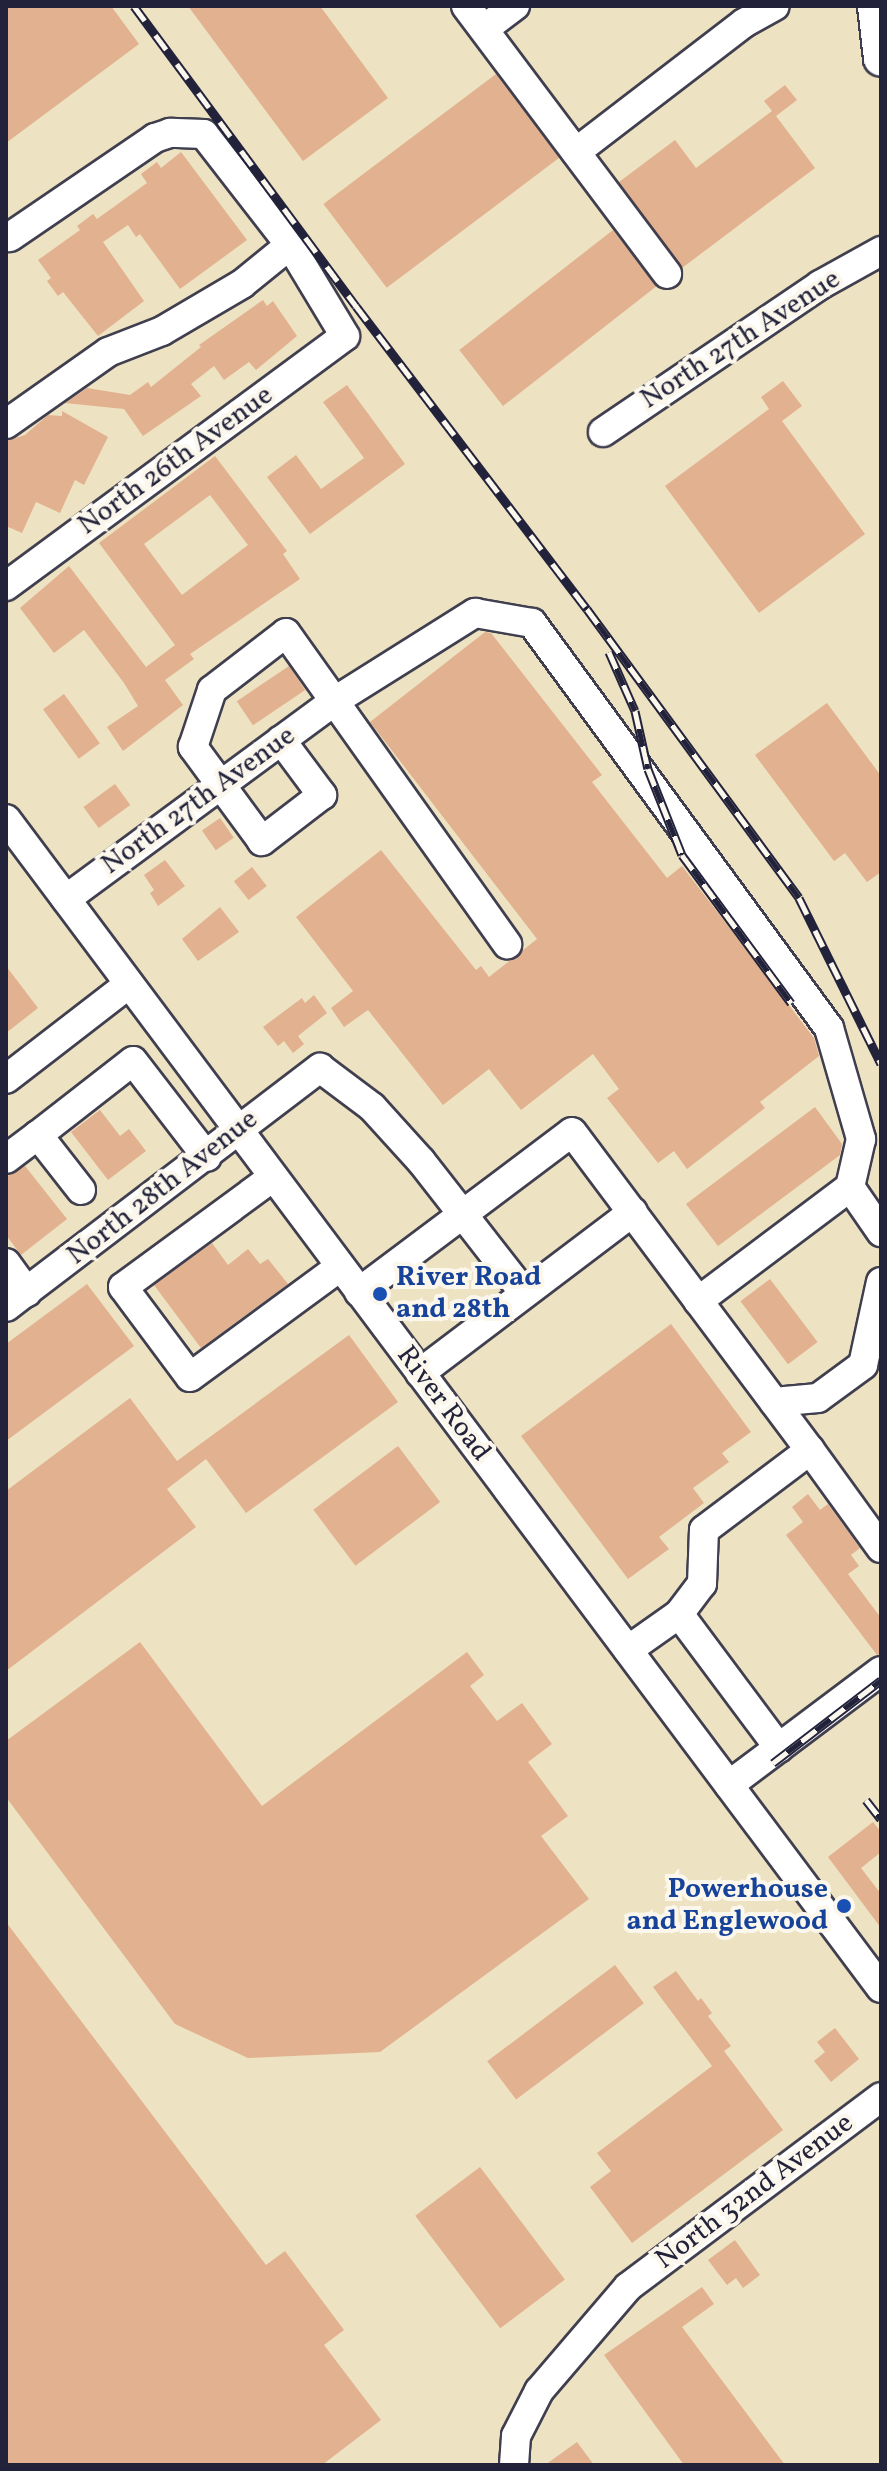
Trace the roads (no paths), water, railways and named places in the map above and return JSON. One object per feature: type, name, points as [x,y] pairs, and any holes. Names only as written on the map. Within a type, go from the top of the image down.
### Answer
[{"type":"main road","points":[[875,6],[881,59]]},
{"type":"street","points":[[466,6],[667,274]]},
{"type":"street","points":[[484,29],[515,6]]},
{"type":"street","points":[[576,152],[744,23],[775,6]]},
{"type":"street","points":[[6,424],[108,352],[162,331],[242,284],[290,245],[204,134],[170,133],[155,138],[10,237]]},
{"type":"street","name":"North 26th Avenue","points":[[6,586],[345,336],[290,245]]},
{"type":"street","name":"North 27th Avenue","points":[[603,432],[820,285],[881,251]]},
{"type":"street","name":"North 27th Avenue","points":[[66,899],[333,702],[475,613],[532,623],[829,1028],[861,1139],[850,1187]]},
{"type":"street","points":[[281,740],[322,795],[262,841],[193,747],[212,690],[286,633],[507,944]]},
{"type":"street","name":"River Road","points":[[6,819],[881,1988]]},
{"type":"street","points":[[6,1079],[129,984]]},
{"type":"street","points":[[6,1159],[167,1035]]},
{"type":"street","points":[[133,1061],[207,1157]]},
{"type":"street","name":"North 28th Avenue","points":[[17,1300],[320,1068],[372,1107],[463,1213]]},
{"type":"street","points":[[359,1292],[572,1132],[881,1548]]},
{"type":"street","points":[[38,1135],[81,1190]]},
{"type":"street","points":[[273,1177],[123,1287],[190,1377],[340,1267]]},
{"type":"street","points":[[698,1301],[850,1187],[881,1232]]},
{"type":"street","points":[[420,1373],[633,1212]]},
{"type":"street","points":[[463,1213],[524,1293]]},
{"type":"street","points":[[6,1263],[17,1300]]},
{"type":"street","points":[[774,1402],[818,1398],[863,1365],[881,1282]]},
{"type":"street","points":[[628,1650],[679,1614],[702,1584],[704,1530],[810,1450]]},
{"type":"street","points":[[679,1614],[779,1748]]},
{"type":"street","points":[[729,1785],[881,1671]]},
{"type":"street","name":"North 32nd Avenue","points":[[514,2465],[516,2436],[539,2391],[628,2287],[881,2097]]},
{"type":"railway","points":[[134,6],[356,306],[587,609],[799,898],[881,1064]]},
{"type":"railway","points":[[609,652],[635,711],[648,769],[682,855],[791,1003]]},
{"type":"railway","points":[[773,1763],[881,1680]]},
{"type":"railway","points":[[866,1800],[881,1819]]},
{"type":"place","name":"River Road and 28th","points":[[380,1294]]},
{"type":"place","name":"Powerhouse and Englewood","points":[[844,1906]]}]
